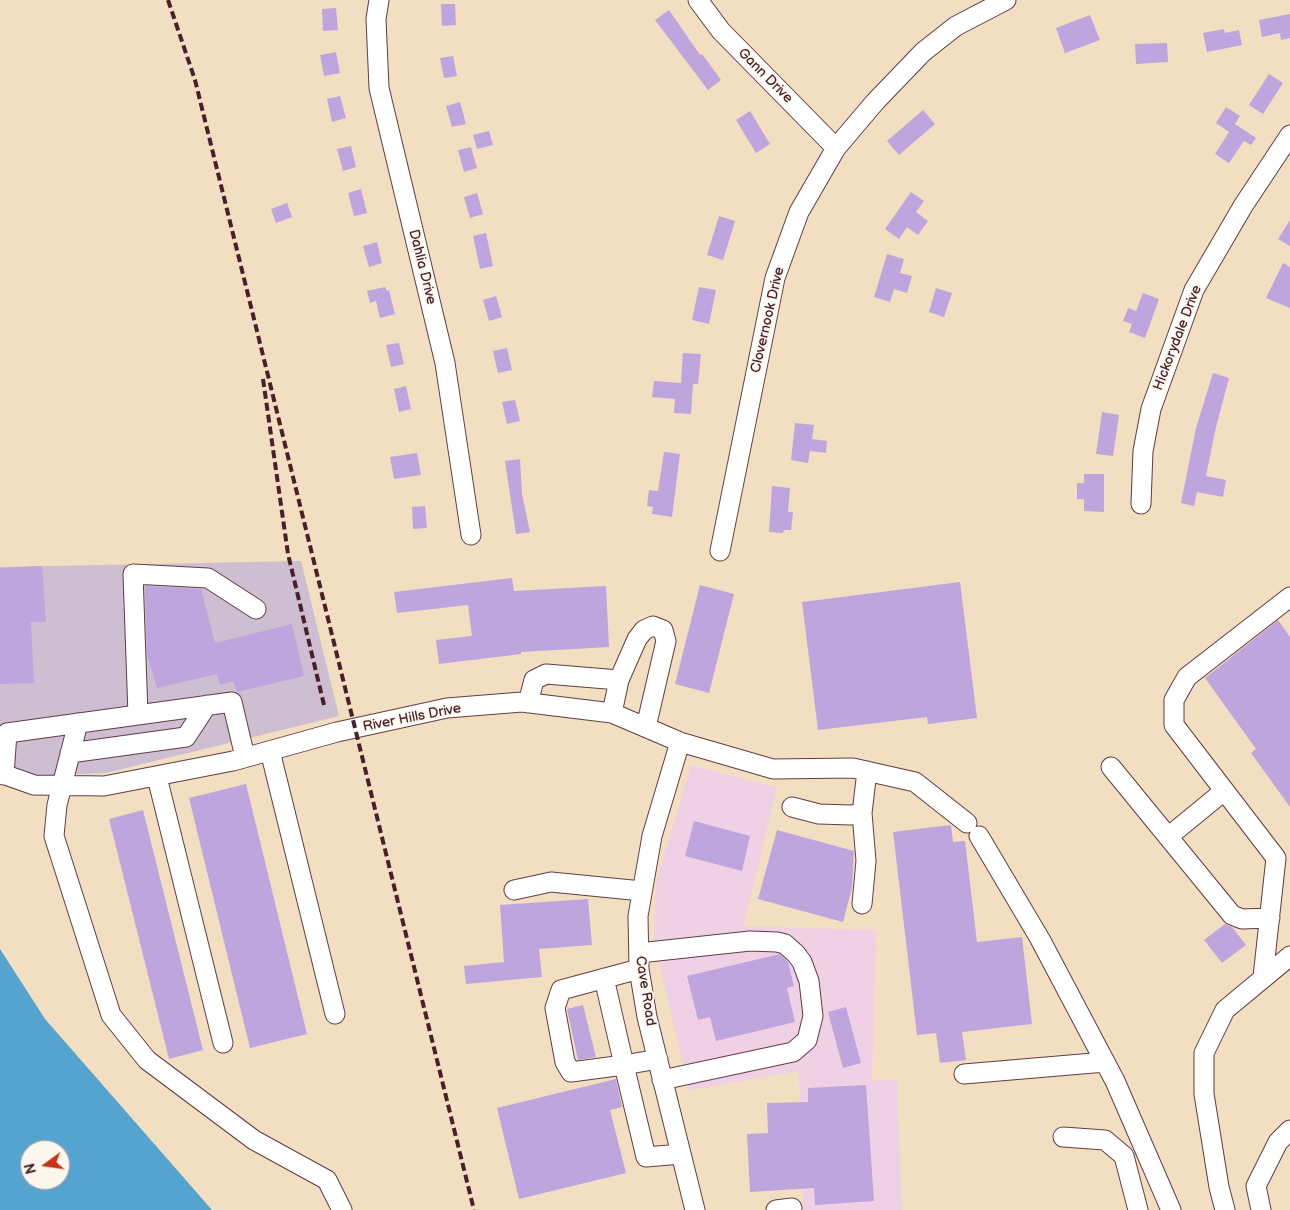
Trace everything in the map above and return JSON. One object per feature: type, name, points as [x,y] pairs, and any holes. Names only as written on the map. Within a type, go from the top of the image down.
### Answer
[{"type":"street","name":"Dahlia Drive","points":[[379,0],[376,19],[378,88],[445,363],[472,535]]},
{"type":"street","name":"Gann Drive","points":[[698,0],[721,30],[836,148]]},
{"type":"street","name":"Clovernook Drive","points":[[720,551],[775,278],[799,212],[836,148],[875,102],[923,52],[956,26],[1006,0]]},
{"type":"street","name":"Hickorydale Drive","points":[[1141,504],[1143,451],[1151,409],[1194,290],[1243,206],[1290,135]]},
{"type":"street","points":[[138,715],[133,574],[208,578],[256,609]]},
{"type":"street","points":[[1263,977],[1276,858],[1174,725],[1174,700],[1187,677],[1290,597]]},
{"type":"street","points":[[612,713],[619,680],[637,639],[644,630],[653,626],[663,630],[666,641],[646,727]]},
{"type":"street","points":[[528,703],[534,680],[546,674],[619,680]]},
{"type":"street","points":[[2,774],[7,733],[232,702],[245,757]]},
{"type":"street","name":"River Hills Drive","points":[[2,774],[34,785],[104,786],[157,777],[245,757],[337,732],[447,708],[528,703],[612,713],[680,742],[773,769],[860,769],[915,782],[973,830],[1040,939],[1105,1062]]},
{"type":"street","points":[[70,753],[186,737],[207,705]]},
{"type":"street","points":[[78,723],[57,805],[54,836],[111,1015],[147,1060],[254,1140],[327,1180],[342,1210]]},
{"type":"street","name":"Cave Road","points":[[680,742],[652,836],[638,916],[639,961],[662,1080],[695,1210]]},
{"type":"street","points":[[270,751],[335,1014]]},
{"type":"street","points":[[1111,767],[1232,915],[1242,919],[1270,918]]},
{"type":"street","points":[[860,769],[866,861],[862,904]]},
{"type":"street","points":[[157,777],[223,1043]]},
{"type":"street","points":[[1168,837],[1224,791]]},
{"type":"street","points":[[792,807],[819,814],[851,815],[862,813]]},
{"type":"street","points":[[514,890],[551,882],[582,883],[642,892]]},
{"type":"street","points":[[658,1059],[571,1072],[565,1062],[555,1008],[561,990],[604,978],[639,961],[750,941],[785,944],[802,962],[809,981],[813,1016],[807,1040],[793,1052],[662,1080]]},
{"type":"street","points":[[1225,1210],[1219,1187],[1204,1094],[1204,1053],[1225,1010],[1290,956]]},
{"type":"street","points":[[604,978],[646,1157],[681,1154]]},
{"type":"street","points":[[964,1074],[1105,1062],[1171,1210]]},
{"type":"street","points":[[1261,1210],[1256,1186],[1278,1142],[1290,1130]]},
{"type":"street","points":[[1062,1137],[1105,1140],[1124,1156],[1138,1210]]},
{"type":"shaded area","points":[[301,561],[339,716],[106,773],[34,776],[0,764],[0,567]]},
{"type":"shaded area","points":[[691,765],[777,788],[743,926],[876,930],[872,1080],[897,1080],[902,1210],[803,1210],[799,1071],[689,1090],[654,941],[656,883]]},
{"type":"water","points":[[0,949],[45,1019],[212,1210],[0,1210]]},
{"type":"building","points":[[441,4],[455,4],[456,25],[442,26]]},
{"type":"building","points":[[336,8],[338,30],[323,31],[322,9]]},
{"type":"building","points":[[669,10],[700,55],[702,54],[721,80],[708,90],[655,20]]},
{"type":"building","points":[[1290,14],[1290,38],[1281,40],[1280,33],[1262,37],[1259,20]]},
{"type":"building","points":[[1090,15],[1100,40],[1065,53],[1056,28]]},
{"type":"building","points":[[1224,29],[1225,33],[1239,30],[1242,45],[1207,52],[1203,33]]},
{"type":"building","points":[[1167,43],[1168,62],[1136,64],[1135,44]]},
{"type":"building","points":[[336,52],[340,73],[324,76],[320,55]]},
{"type":"building","points":[[453,56],[457,76],[444,78],[440,58]]},
{"type":"building","points":[[1269,74],[1283,83],[1263,114],[1249,105]]},
{"type":"building","points":[[340,96],[346,118],[332,122],[327,99]]},
{"type":"building","points":[[460,102],[466,124],[452,127],[446,106]]},
{"type":"building","points":[[1226,107],[1240,116],[1235,124],[1256,138],[1251,145],[1244,141],[1229,163],[1215,154],[1229,132],[1216,123]]},
{"type":"building","points":[[923,110],[935,124],[899,155],[887,141]]},
{"type":"building","points":[[750,111],[770,144],[756,153],[736,120]]},
{"type":"building","points":[[489,131],[493,145],[477,149],[473,135]]},
{"type":"building","points":[[351,146],[356,167],[343,171],[337,149]]},
{"type":"building","points":[[471,147],[477,168],[464,172],[458,150]]},
{"type":"building","points":[[361,189],[367,213],[354,216],[348,193]]},
{"type":"building","points":[[911,192],[924,201],[916,212],[928,221],[918,235],[907,227],[899,239],[885,229]]},
{"type":"building","points":[[477,193],[483,214],[470,218],[464,197]]},
{"type":"building","points":[[287,203],[292,217],[276,223],[271,209]]},
{"type":"building","points":[[719,216],[735,221],[723,260],[707,255]]},
{"type":"building","points":[[1290,220],[1290,246],[1278,239]]},
{"type":"building","points":[[486,233],[493,266],[480,269],[473,236]]},
{"type":"building","points":[[377,242],[382,263],[369,267],[363,246]]},
{"type":"building","points":[[887,254],[904,259],[900,273],[912,276],[907,293],[894,289],[890,302],[874,297]]},
{"type":"building","points":[[1283,263],[1290,267],[1290,308],[1266,298]]},
{"type":"building","points":[[385,287],[387,291],[389,290],[395,314],[380,318],[376,301],[370,303],[367,291]]},
{"type":"building","points":[[699,287],[716,290],[709,324],[692,320]]},
{"type":"building","points":[[936,288],[952,293],[944,317],[929,312]]},
{"type":"building","points":[[1143,293],[1159,299],[1145,338],[1129,332],[1132,324],[1123,321],[1128,308],[1136,311]]},
{"type":"building","points":[[496,296],[502,317],[489,321],[483,300]]},
{"type":"building","points":[[399,343],[404,364],[391,367],[386,345]]},
{"type":"building","points":[[507,348],[512,370],[498,373],[493,351]]},
{"type":"building","points":[[683,353],[701,354],[698,384],[693,384],[691,414],[674,413],[675,399],[652,397],[654,381],[681,383]]},
{"type":"building","points":[[1213,373],[1229,378],[1206,476],[1226,480],[1223,497],[1197,492],[1194,506],[1181,503],[1196,428]]},
{"type":"building","points":[[406,386],[411,409],[399,412],[394,389]]},
{"type":"building","points":[[515,400],[520,421],[507,424],[502,402]]},
{"type":"building","points":[[1102,412],[1119,415],[1113,456],[1096,454]]},
{"type":"building","points":[[795,423],[814,425],[812,439],[827,441],[826,453],[810,451],[808,463],[791,460]]},
{"type":"building","points":[[664,452],[680,454],[672,517],[652,514],[653,507],[647,506],[649,490],[658,491]]},
{"type":"building","points":[[417,453],[421,475],[394,479],[390,457]]},
{"type":"building","points":[[520,459],[522,494],[530,532],[516,534],[505,461]]},
{"type":"building","points":[[1084,474],[1104,474],[1104,512],[1084,511],[1084,499],[1077,499],[1077,483],[1084,483]]},
{"type":"building","points":[[772,486],[790,488],[788,512],[793,512],[791,530],[784,530],[783,533],[769,532]]},
{"type":"building","points":[[425,506],[427,528],[413,529],[412,507]]},
{"type":"building","points":[[42,566],[46,622],[31,622],[34,683],[0,684],[0,568]]},
{"type":"building","points":[[512,578],[514,591],[606,586],[609,647],[521,652],[521,654],[439,664],[436,640],[472,636],[468,605],[397,613],[394,592]]},
{"type":"building","points":[[960,582],[977,718],[928,724],[927,717],[818,730],[802,602]]},
{"type":"building","points":[[700,585],[734,594],[709,693],[675,684]]},
{"type":"building","points":[[145,586],[201,589],[215,643],[292,624],[304,676],[237,692],[233,681],[220,685],[217,674],[157,688],[147,654]]},
{"type":"building","points":[[1278,620],[1290,637],[1290,807],[1251,753],[1256,749],[1205,678]]},
{"type":"building","points":[[246,784],[307,1034],[250,1048],[189,798]]},
{"type":"building","points":[[143,810],[203,1050],[169,1059],[109,819]]},
{"type":"building","points":[[694,821],[750,836],[742,871],[685,856]]},
{"type":"building","points":[[951,825],[953,842],[965,841],[977,942],[1022,937],[1032,1024],[962,1032],[966,1060],[940,1063],[936,1033],[917,1035],[893,832]]},
{"type":"building","points":[[777,830],[854,851],[852,888],[843,922],[758,899]]},
{"type":"building","points":[[588,899],[592,945],[539,949],[542,977],[466,984],[464,966],[504,962],[500,905]]},
{"type":"building","points":[[1225,924],[1232,927],[1246,945],[1222,963],[1204,940]]},
{"type":"building","points":[[780,954],[788,962],[794,986],[787,988],[795,1022],[716,1041],[710,1017],[698,1020],[687,976]]},
{"type":"building","points":[[583,1005],[596,1057],[578,1060],[567,1009]]},
{"type":"building","points":[[846,1007],[861,1063],[843,1068],[828,1012]]},
{"type":"building","points":[[616,1079],[622,1107],[610,1110],[626,1173],[519,1199],[497,1108]]},
{"type":"building","points":[[866,1085],[874,1201],[815,1205],[814,1188],[750,1192],[747,1134],[768,1133],[767,1103],[808,1102],[808,1088]]},
{"type":"railway","points":[[168,0],[195,80],[474,1210]]},
{"type":"railway","points":[[263,379],[288,554],[324,705]]}]
